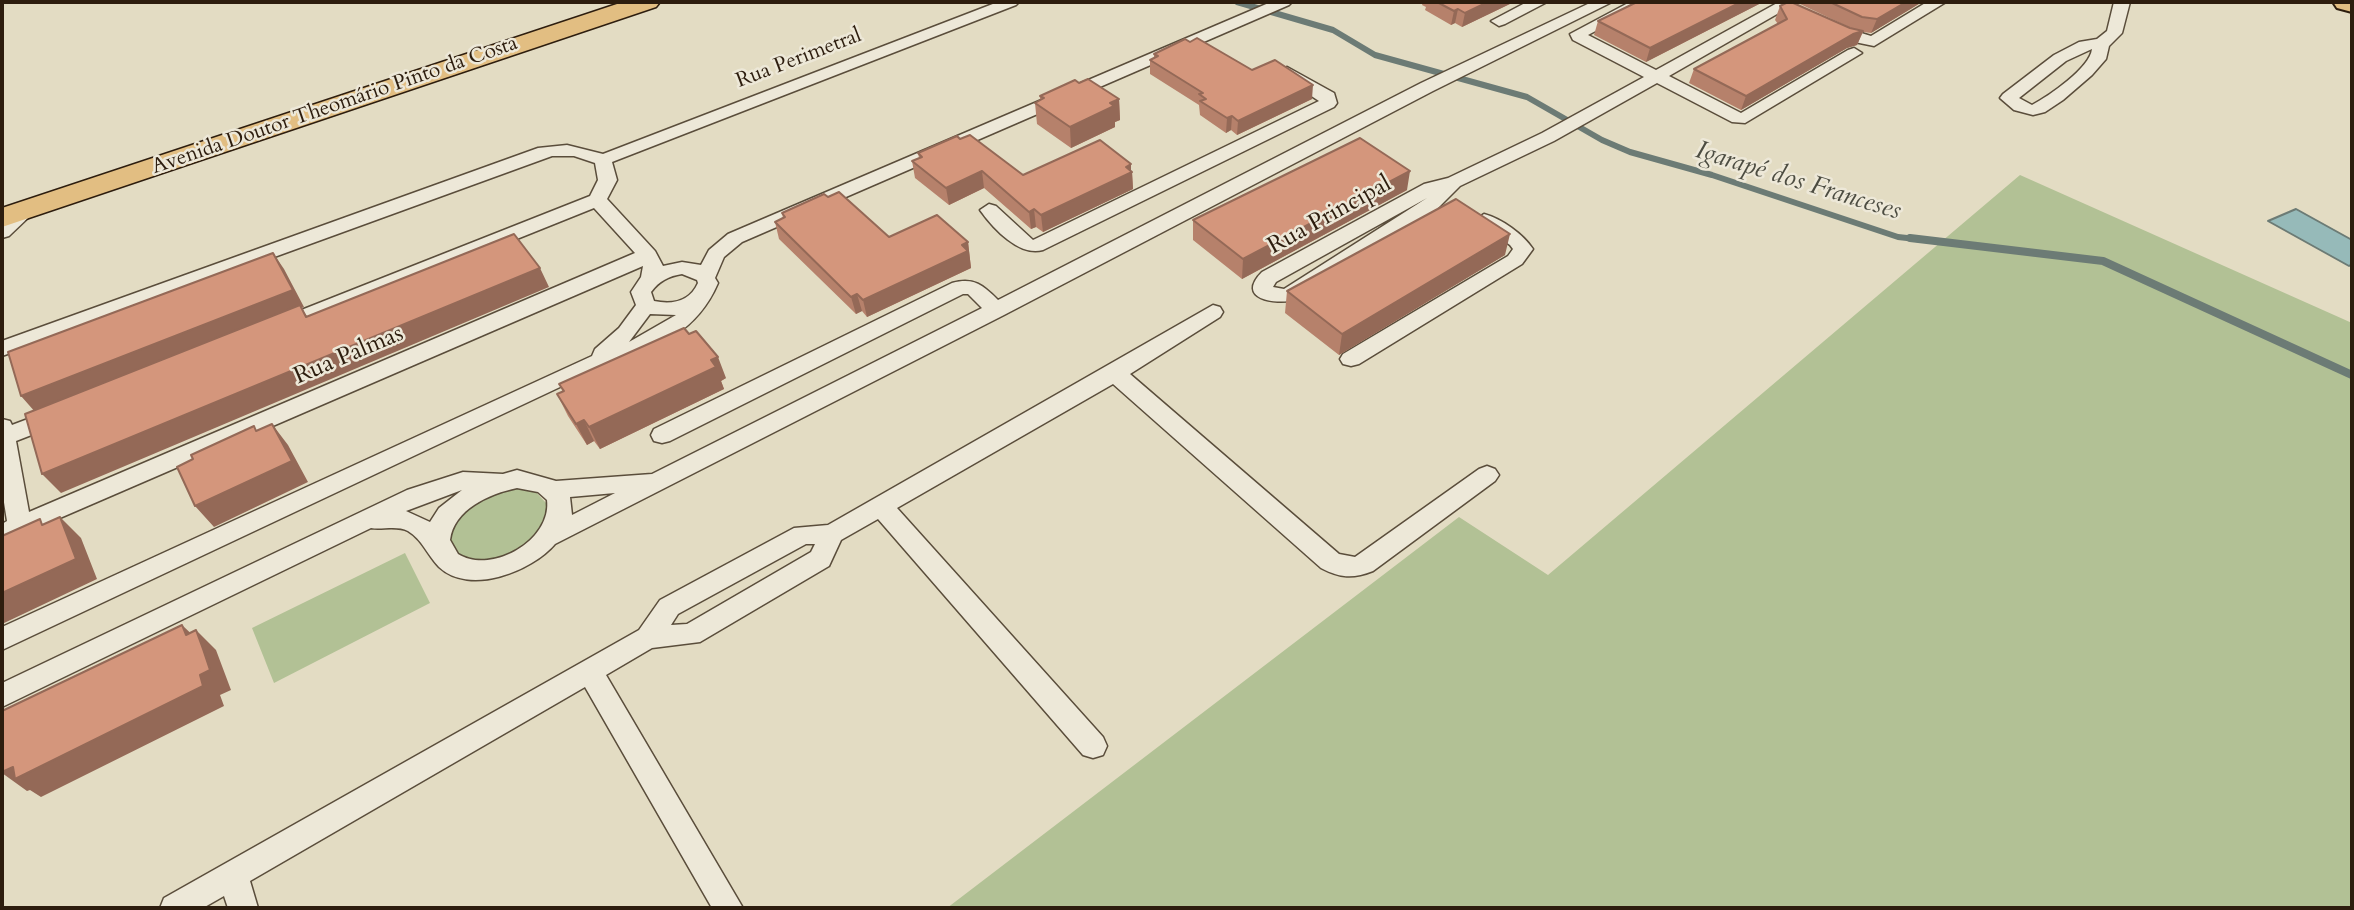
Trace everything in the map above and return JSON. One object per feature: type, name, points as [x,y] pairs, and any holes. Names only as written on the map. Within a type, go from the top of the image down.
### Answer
[{"type":"highway","points":[[2346,2],[2352,4]]},
{"type":"main road","name":"Avenida Doutor Theomário Pinto da Costa","points":[[9,211],[608,2]]},
{"type":"main road","name":"Avenida Doutor Theomário Pinto da Costa","points":[[9,211],[646,2]]},
{"type":"street","name":"Rua Perimetral","points":[[602,160],[1011,2]]},
{"type":"street","points":[[2,639],[586,366],[644,344],[667,332],[687,318],[704,287],[716,254],[735,237],[1284,2]]},
{"type":"street","points":[[1499,21],[1539,2]]},
{"type":"street","points":[[551,536],[997,310],[1427,87],[1604,2]]},
{"type":"street","points":[[1642,2],[1578,34],[1588,43],[1730,116],[1745,118],[1854,53]]},
{"type":"street","points":[[1783,3],[1851,37],[1874,41],[1938,2]]},
{"type":"street","points":[[2101,44],[2100,57],[2082,76],[2038,109],[2029,110],[2009,98],[2060,58],[2085,45],[2101,44],[2113,33],[2122,2]]},
{"type":"street","name":"Rua Principal","points":[[1449,195],[1269,277],[1264,282],[1263,290],[1272,296],[1288,295],[1449,195],[1783,3]]},
{"type":"street","points":[[989,210],[1030,247],[1058,236],[1328,103],[1328,97],[1282,68]]},
{"type":"street","points":[[2,349],[544,152],[575,150],[602,160],[610,177],[597,200],[262,334]]},
{"type":"street","name":"Rua Principal","points":[[1410,174],[1449,195]]},
{"type":"street","points":[[1351,359],[1515,260],[1523,249],[1517,241],[1449,195]]},
{"type":"street","points":[[597,200],[648,255],[653,266],[651,278],[641,292],[646,305]]},
{"type":"street","name":"Avenida Doutor Theomário Pinto da Costa","points":[[2,232],[9,211]]},
{"type":"street","points":[[1058,236],[1089,262]]},
{"type":"street","name":"Rua Palmas","points":[[11,530],[648,255]]},
{"type":"street","points":[[651,278],[671,269],[682,268],[701,272],[704,287]]},
{"type":"street","points":[[646,305],[673,310],[704,287]]},
{"type":"street","points":[[662,435],[959,288],[973,287],[997,310]]},
{"type":"street","points":[[586,366],[615,344],[646,305]]},
{"type":"street","points":[[648,638],[669,607],[802,535],[832,534],[1115,373],[1213,312]]},
{"type":"street","points":[[1115,373],[1330,561],[1341,567],[1354,568],[1364,564],[1487,474]]},
{"type":"street","points":[[11,530],[3,434],[82,406]]},
{"type":"street","points":[[2,696],[439,487],[479,480],[531,480],[553,490],[661,480]]},
{"type":"street","points":[[439,548],[439,533],[453,509],[480,489],[501,482]]},
{"type":"street","points":[[368,520],[409,520],[426,530],[447,559],[460,567],[488,569],[518,561],[537,550],[551,536],[561,511],[561,503],[553,490]]},
{"type":"street","points":[[881,506],[1093,746]]},
{"type":"street","points":[[175,908],[648,638],[691,634],[820,559],[832,534]]},
{"type":"street","points":[[589,670],[728,908]]},
{"type":"street","points":[[233,875],[243,908]]},
{"type":"green space","points":[[2020,175],[2352,323],[2352,908],[947,908],[1459,517],[1548,575]]},
{"type":"green space","points":[[491,488],[532,488],[547,504],[550,518],[529,545],[503,558],[479,563],[458,557],[447,543],[452,516]]},
{"type":"green space","points":[[405,553],[430,603],[274,683],[252,628]]},
{"type":"water","points":[[2296,209],[2352,240],[2352,264],[2349,266],[2268,221]]},
{"type":"building","points":[[1437,2],[1488,2],[1465,13],[1458,9],[1454,11]]},
{"type":"building","points":[[1637,2],[1741,2],[1650,48],[1598,21]]},
{"type":"building","points":[[1788,2],[1863,31],[1853,34],[1746,96],[1694,69],[1787,19],[1780,6]]},
{"type":"building","points":[[1830,2],[1906,2],[1877,19],[1862,17]]},
{"type":"building","points":[[1197,38],[1252,70],[1275,60],[1313,85],[1238,121],[1232,116],[1227,118],[1200,101],[1206,99],[1199,94],[1203,93],[1150,60],[1158,56],[1154,54],[1185,39],[1190,42]]},
{"type":"building","points":[[1088,79],[1119,99],[1110,103],[1114,106],[1070,127],[1035,103],[1044,98],[1040,96],[1075,80],[1079,83]]},
{"type":"building","points":[[970,135],[1023,175],[1100,140],[1131,164],[1126,167],[1132,172],[1041,215],[1034,209],[1029,212],[982,171],[946,188],[912,161],[922,157],[918,153],[957,136],[960,139]]},
{"type":"building","points":[[1360,138],[1410,171],[1243,259],[1193,220]]},
{"type":"building","points":[[839,192],[889,237],[937,215],[968,242],[962,245],[968,251],[863,300],[857,294],[851,297],[775,222],[785,217],[782,213],[824,194],[828,197]]},
{"type":"building","points":[[1456,199],[1510,234],[1342,334],[1287,291]]},
{"type":"building","points":[[514,234],[540,268],[42,474],[25,414],[300,305],[306,317]]},
{"type":"building","points":[[273,253],[293,290],[21,396],[8,352]]},
{"type":"building","points":[[684,328],[689,334],[696,331],[718,357],[711,360],[716,367],[589,427],[584,420],[576,424],[557,394],[564,391],[559,384]]},
{"type":"building","points":[[272,424],[292,461],[195,506],[177,467],[193,459],[191,455],[254,426],[256,431]]},
{"type":"building","points":[[60,517],[76,559],[2,593],[2,536],[40,519],[42,525]]},
{"type":"building","points":[[182,625],[186,635],[196,630],[203,649],[210,670],[200,675],[203,686],[15,779],[13,767],[2,772],[2,711]]},
{"type":"waterway","name":"Igarapé dos Franceses","points":[[1237,2],[1333,30],[1375,55],[1527,97],[1602,140],[1630,152],[1712,175],[1898,237],[1925,240]]},
{"type":"waterway","name":"Igarapé dos Franceses","points":[[1910,238],[2103,261],[2352,375]]}]
